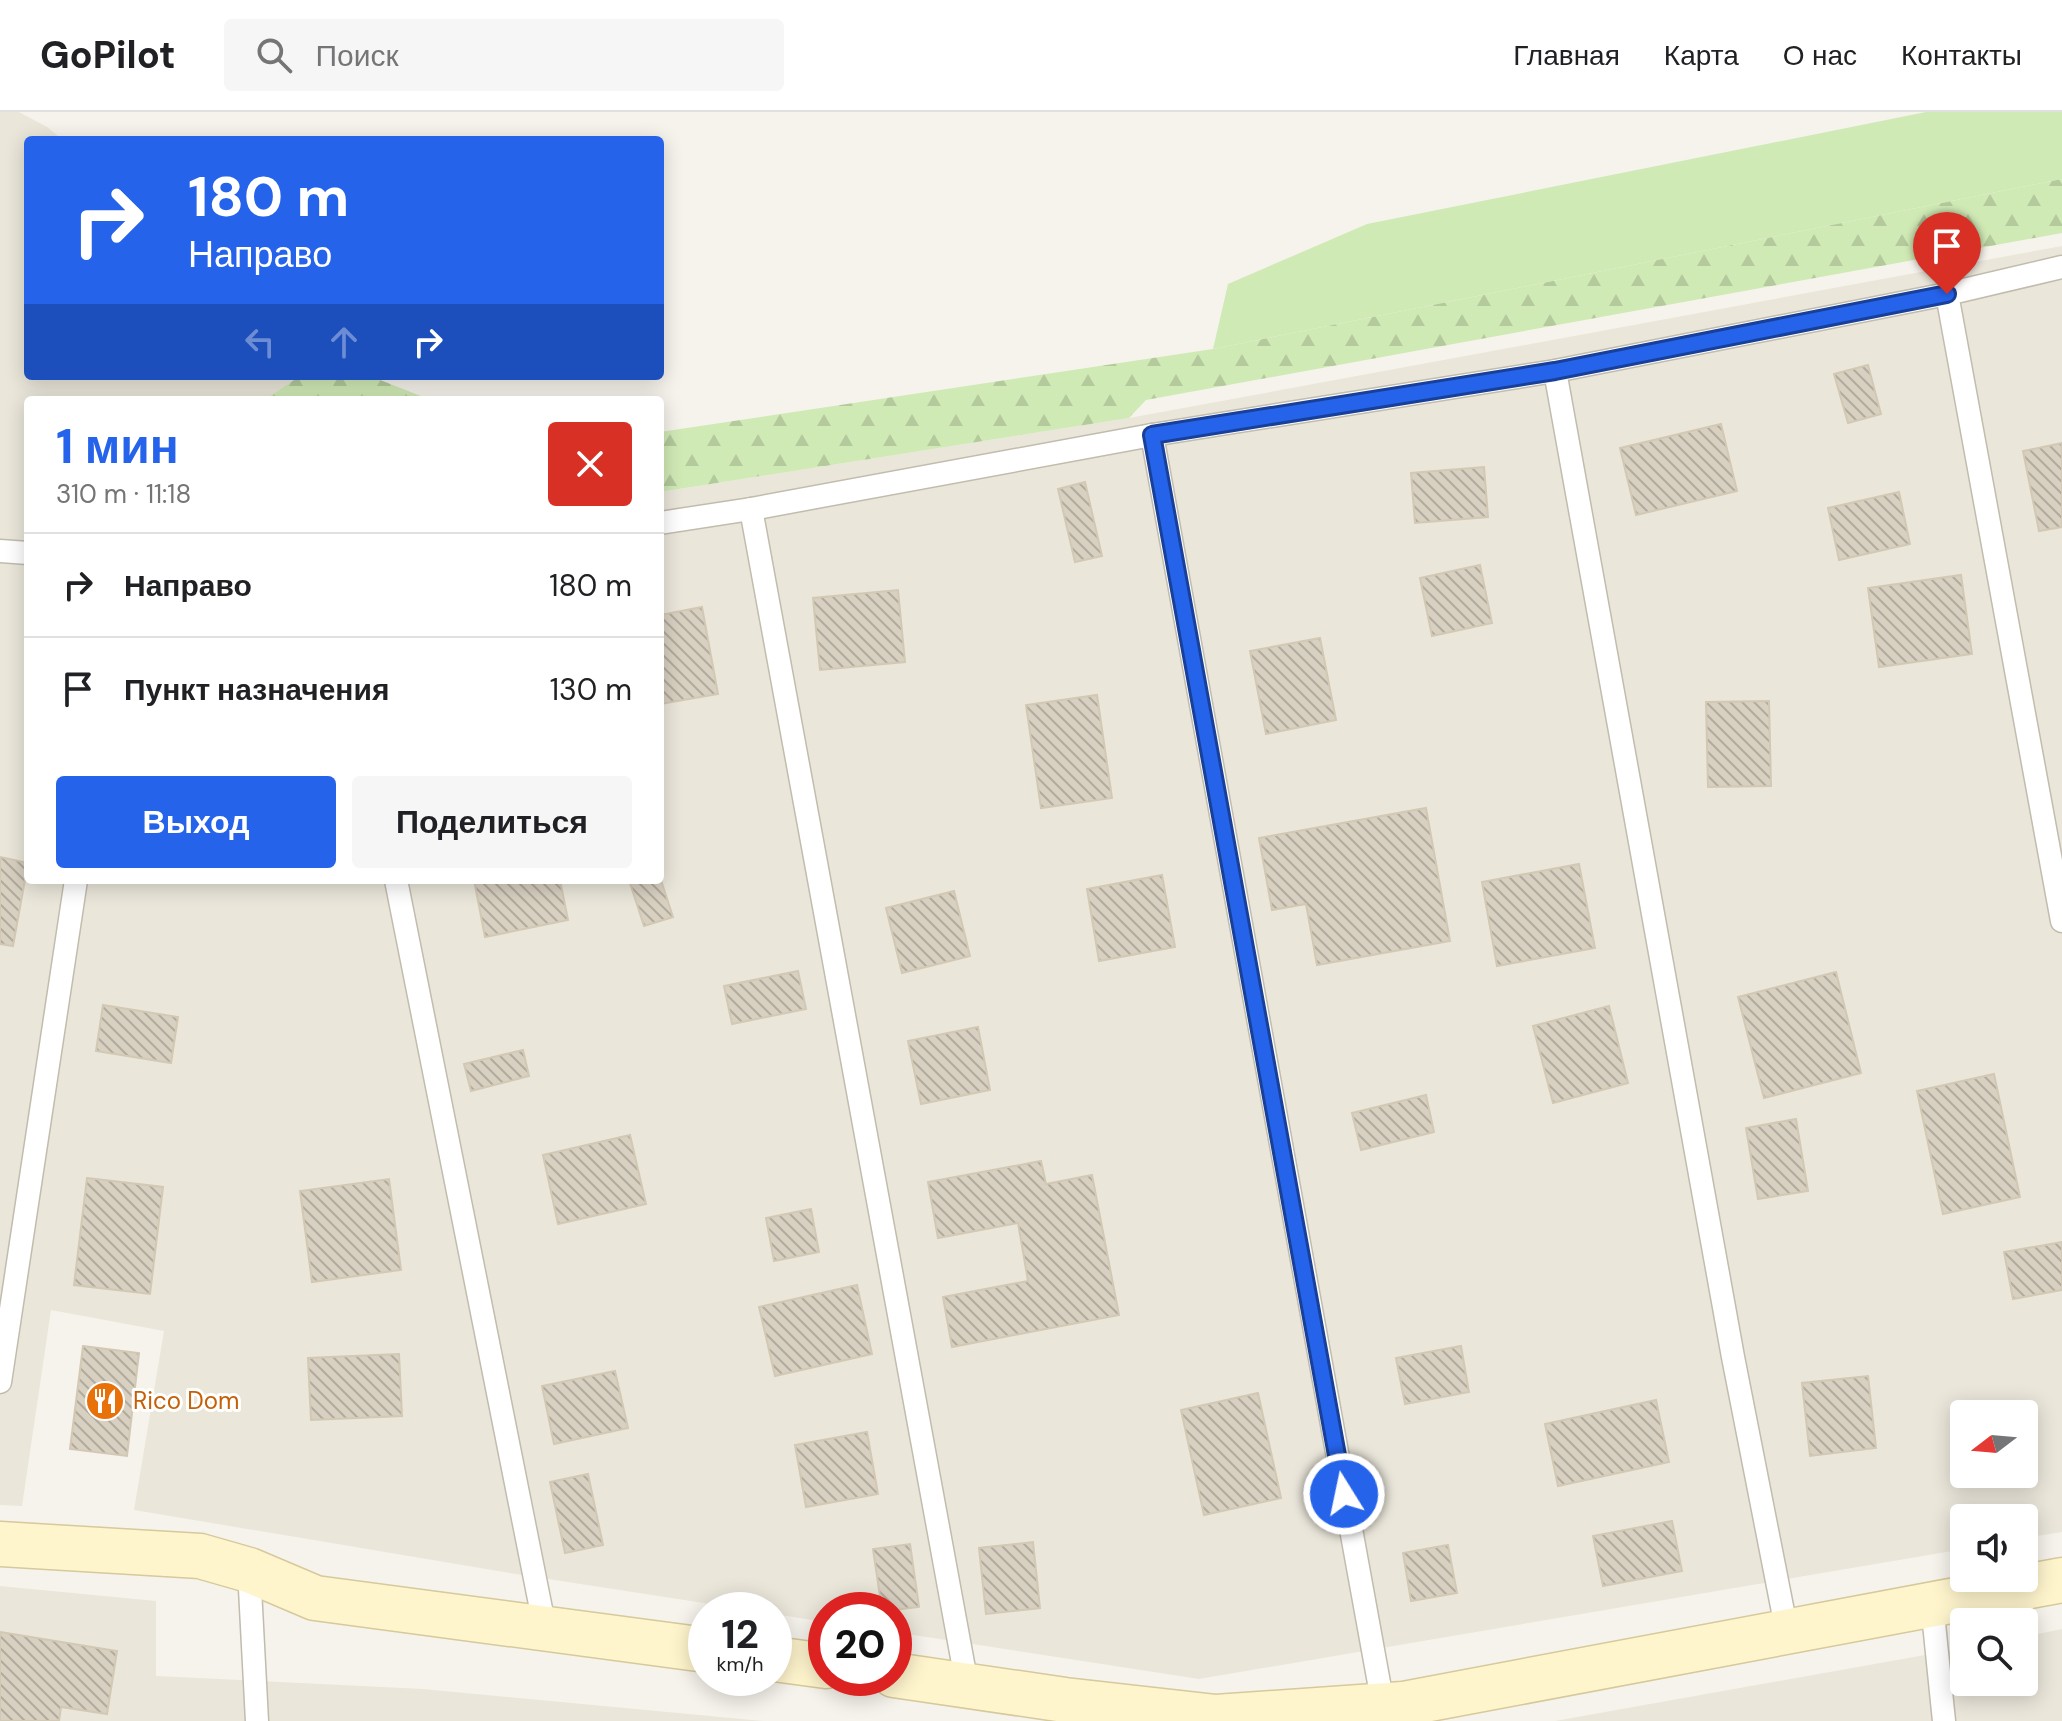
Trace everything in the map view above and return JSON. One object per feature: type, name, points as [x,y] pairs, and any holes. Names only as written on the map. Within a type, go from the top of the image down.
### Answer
[{"type":"street","points":[[0,1544],[200,1556],[249,1570],[315,1598],[688,1648]]},
{"type":"street","points":[[912,1677],[1065,1700],[1216,1717],[1403,1704],[2062,1580]]},
{"type":"lane","points":[[664,522],[1152,435],[1555,371],[1947,294],[2062,267]]},
{"type":"lane","points":[[1947,294],[2062,921]]},
{"type":"lane","points":[[1555,371],[1733,1357],[1787,1632]]},
{"type":"lane","points":[[1152,435],[1383,1705]]},
{"type":"lane","points":[[751,509],[967,1685]]},
{"type":"lane","points":[[0,551],[24,553]]},
{"type":"lane","points":[[0,1382],[75,884]]},
{"type":"lane","points":[[397,884],[545,1629]]},
{"type":"lane","points":[[249,1570],[257,1721]]},
{"type":"lane","points":[[1932,1604],[1944,1721]]},
{"type":"shaded area","points":[[0,112],[19,112],[58,136],[24,136],[24,380],[294,380],[270,396],[24,396],[24,884],[664,884],[664,491],[1129,418],[2062,246],[2062,1532],[2038,1536],[2038,1504],[1950,1504],[1950,1551],[1199,1679],[912,1635],[912,1592],[808,1592],[808,1619],[792,1617],[792,1592],[688,1592],[688,1601],[134,1510],[164,1331],[51,1310],[22,1506],[0,1505]]},
{"type":"shaded area","points":[[0,1586],[156,1601],[156,1676],[423,1689],[763,1721],[0,1721]]},
{"type":"shaded area","points":[[2062,1629],[2062,1721],[1555,1721],[1950,1650],[1950,1696],[2038,1696],[2038,1634]]},
{"type":"green space","points":[[1926,112],[2062,112],[2062,179],[1213,349],[1228,284],[1367,224]]},
{"type":"green space","points":[[2062,179],[2062,233],[1146,400],[1129,418],[664,491],[664,431],[1213,349]]},
{"type":"green space","points":[[294,380],[380,380],[421,396],[270,396]]},
{"type":"building","points":[[1868,365],[1881,414],[1848,423],[1834,374]]},
{"type":"building","points":[[1721,424],[1737,491],[1636,515],[1620,448]]},
{"type":"building","points":[[2062,443],[2062,527],[2039,531],[2023,451]]},
{"type":"building","points":[[1484,467],[1488,517],[1415,523],[1411,473]]},
{"type":"building","points":[[1085,482],[1102,556],[1075,562],[1058,489]]},
{"type":"building","points":[[1899,492],[1910,544],[1839,560],[1828,508]]},
{"type":"building","points":[[1480,565],[1492,623],[1432,636],[1420,578]]},
{"type":"building","points":[[1961,575],[1972,654],[1879,667],[1868,588]]},
{"type":"building","points":[[898,590],[905,662],[820,670],[813,598]]},
{"type":"building","points":[[702,607],[718,694],[664,703],[664,614]]},
{"type":"building","points":[[1320,638],[1336,720],[1266,734],[1250,651]]},
{"type":"building","points":[[1097,695],[1112,798],[1041,808],[1026,705]]},
{"type":"building","points":[[1769,701],[1771,786],[1708,787],[1706,702]]},
{"type":"building","points":[[1426,808],[1450,941],[1317,965],[1306,904],[1272,910],[1259,838]]},
{"type":"building","points":[[0,857],[24,862],[24,884],[13,946],[0,944]]},
{"type":"building","points":[[1579,864],[1595,948],[1497,966],[1482,882]]},
{"type":"building","points":[[1162,875],[1175,947],[1099,961],[1087,889]]},
{"type":"building","points":[[475,884],[561,884],[568,920],[485,937]]},
{"type":"building","points":[[630,884],[662,884],[673,917],[644,926]]},
{"type":"building","points":[[954,891],[970,956],[902,973],[886,908]]},
{"type":"building","points":[[798,971],[806,1009],[732,1024],[724,986]]},
{"type":"building","points":[[1836,972],[1861,1073],[1764,1098],[1738,997]]},
{"type":"building","points":[[103,1005],[178,1017],[171,1063],[96,1051]]},
{"type":"building","points":[[1609,1006],[1628,1083],[1553,1103],[1533,1026]]},
{"type":"building","points":[[978,1027],[990,1090],[921,1104],[908,1041]]},
{"type":"building","points":[[523,1050],[529,1076],[471,1091],[464,1064]]},
{"type":"building","points":[[1994,1074],[2020,1197],[1943,1214],[1917,1091]]},
{"type":"building","points":[[1426,1095],[1434,1132],[1361,1150],[1352,1113]]},
{"type":"building","points":[[1796,1119],[1808,1191],[1758,1199],[1746,1128]]},
{"type":"building","points":[[630,1135],[646,1204],[558,1224],[543,1155]]},
{"type":"building","points":[[1041,1161],[1046,1184],[1092,1175],[1119,1315],[952,1347],[943,1297],[1028,1281],[1018,1223],[938,1238],[928,1182]]},
{"type":"building","points":[[87,1178],[163,1187],[150,1294],[74,1285]]},
{"type":"building","points":[[389,1179],[401,1270],[312,1282],[300,1191]]},
{"type":"building","points":[[811,1209],[819,1252],[774,1261],[766,1218]]},
{"type":"building","points":[[2062,1242],[2062,1290],[2013,1299],[2004,1252]]},
{"type":"building","points":[[857,1285],[872,1354],[775,1376],[759,1307]]},
{"type":"building","name":"Rico Dom","points":[[83,1346],[139,1353],[127,1456],[70,1449]]},
{"type":"building","points":[[1461,1346],[1469,1392],[1405,1404],[1396,1358]]},
{"type":"building","points":[[399,1354],[402,1416],[311,1420],[308,1358]]},
{"type":"building","points":[[615,1371],[628,1428],[554,1444],[542,1386]]},
{"type":"building","points":[[1868,1376],[1876,1448],[1810,1456],[1802,1383]]},
{"type":"building","points":[[1258,1393],[1281,1498],[1204,1515],[1181,1410]]},
{"type":"building","points":[[1656,1400],[1669,1462],[1558,1486],[1545,1424]]},
{"type":"building","points":[[867,1432],[878,1494],[806,1507],[795,1445]]},
{"type":"building","points":[[588,1474],[603,1545],[565,1553],[550,1482]]},
{"type":"building","points":[[1672,1521],[1682,1571],[1603,1586],[1593,1536]]},
{"type":"building","points":[[1033,1542],[1040,1608],[986,1614],[979,1548]]},
{"type":"building","points":[[910,1544],[919,1607],[912,1608],[912,1592],[879,1592],[873,1549]]},
{"type":"building","points":[[1448,1545],[1457,1593],[1411,1601],[1403,1553]]},
{"type":"building","points":[[0,1632],[117,1651],[107,1714],[61,1707],[59,1721],[0,1721]]},
{"type":"place","name":"Rico Dom","points":[[105,1401]]},
{"type":"route","points":[[1344,1494],[1152,435],[1555,371],[1947,294]]}]
